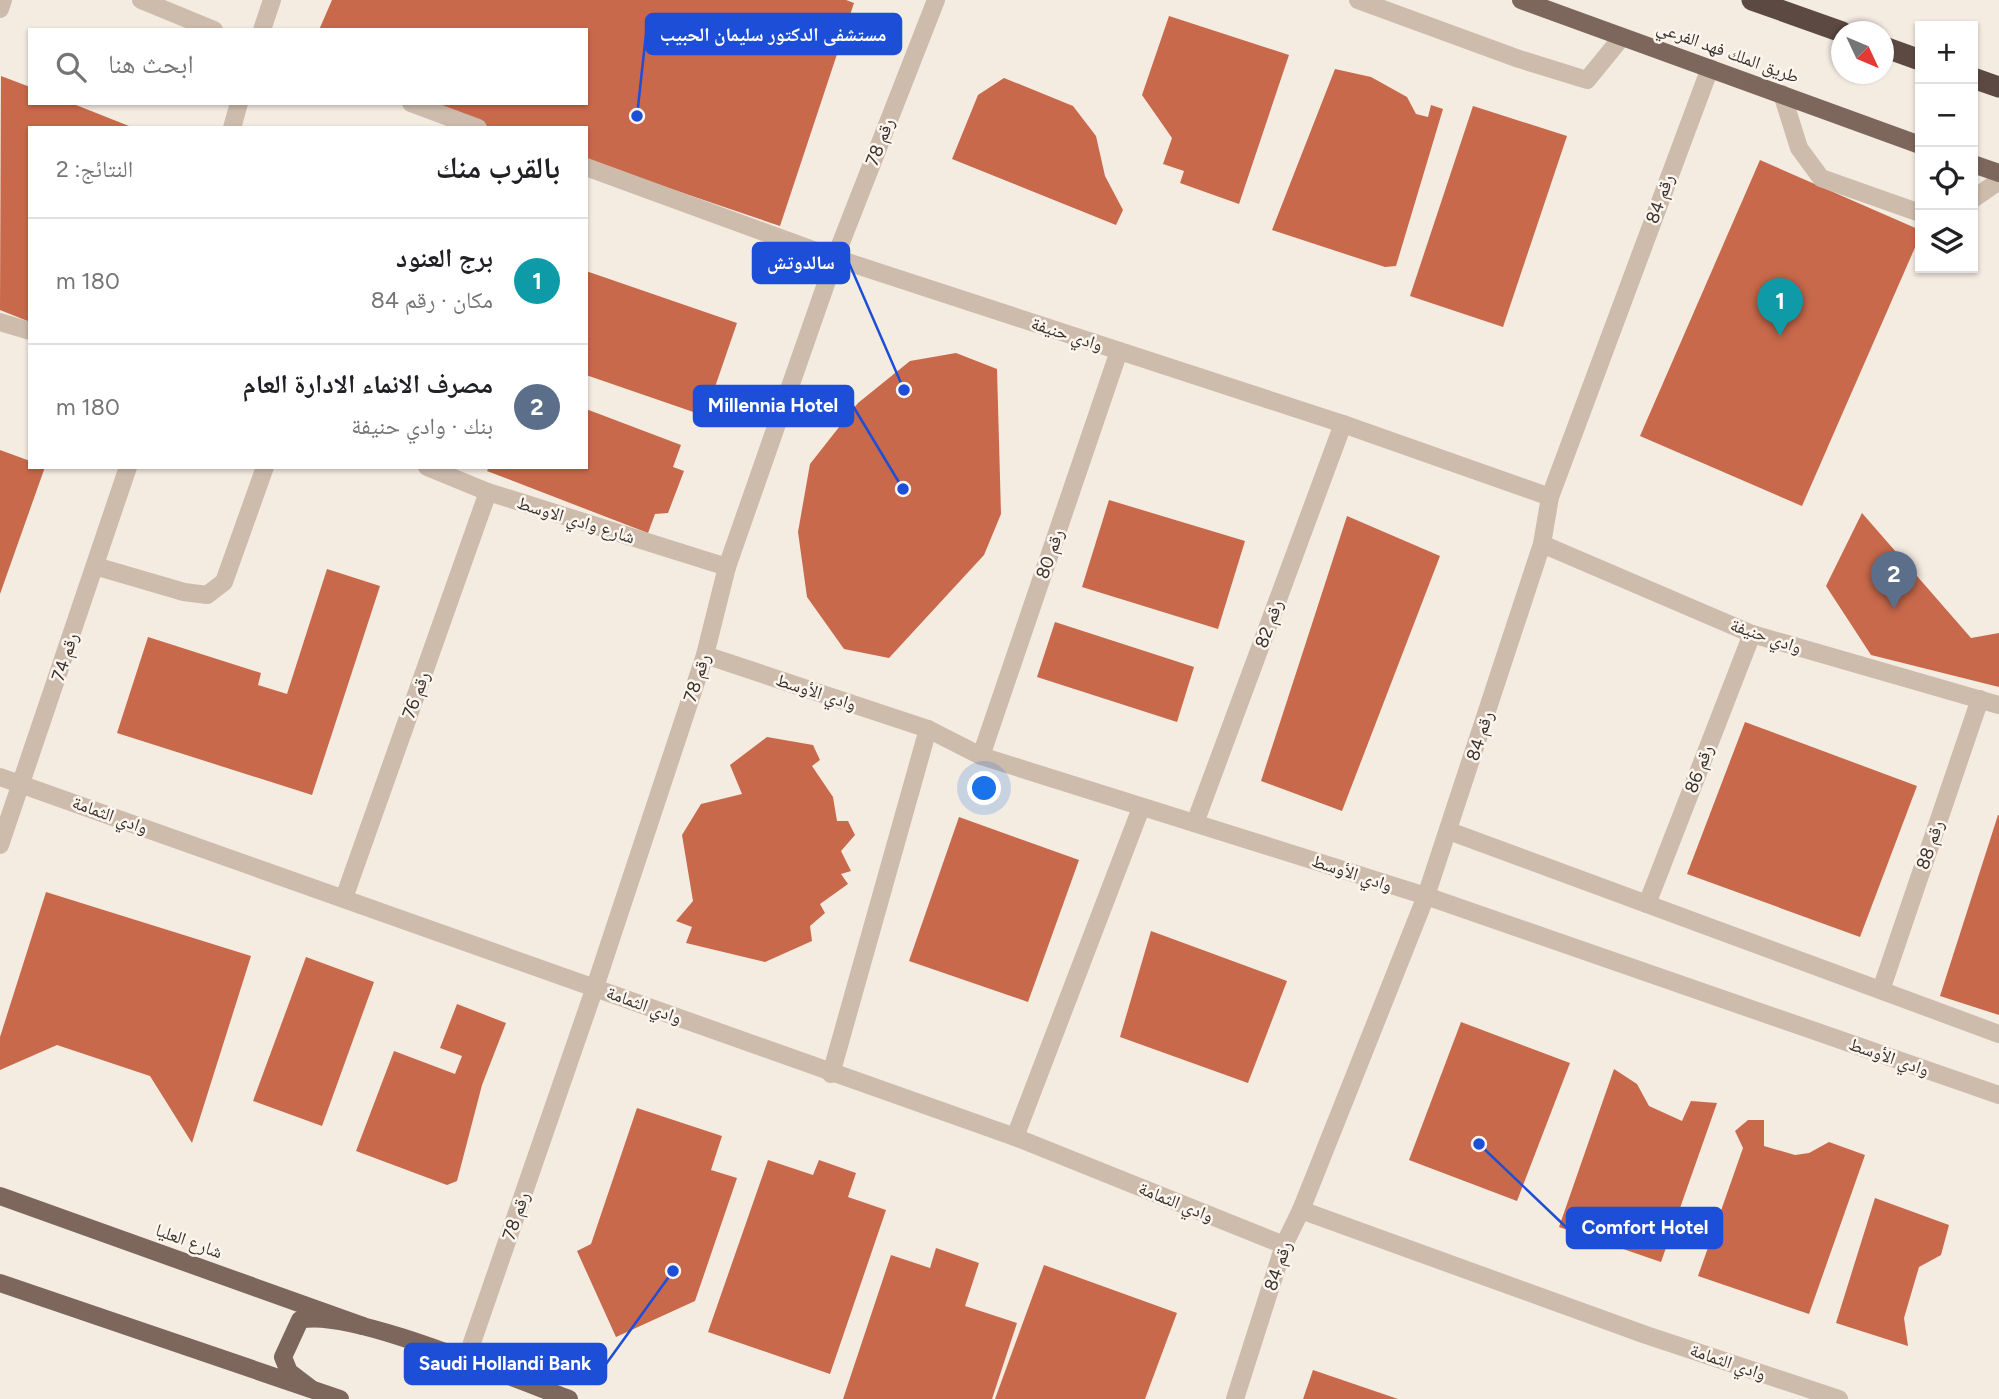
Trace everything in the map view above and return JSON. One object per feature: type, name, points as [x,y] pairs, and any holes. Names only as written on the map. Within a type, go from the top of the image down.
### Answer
[{"type":"highway","points":[[1752,0],[1831,28]]},
{"type":"highway","points":[[1894,51],[1915,58]]},
{"type":"highway","points":[[1978,80],[1999,88]]},
{"type":"main road","name":"طريق الملك فهد الفرعي","points":[[1521,0],[1915,143]]},
{"type":"main road","points":[[1978,166],[1999,173]]},
{"type":"main road","name":"شارع العليا","points":[[0,1196],[363,1326],[466,1360],[569,1399]]},
{"type":"main road","points":[[0,1283],[340,1399]]},
{"type":"main road","name":"شارع العليا","points":[[310,1388],[289,1372],[283,1356],[300,1320],[322,1318],[363,1326]]},
{"type":"street","points":[[0,9],[3,0]]},
{"type":"street","points":[[141,0],[209,28]]},
{"type":"street","points":[[263,28],[272,0]]},
{"type":"street","name":"رقم 78","points":[[466,1360],[595,987],[705,655],[727,567],[835,258],[936,0]]},
{"type":"street","points":[[1358,0],[1587,80],[1622,37]]},
{"type":"street","name":"رقم 84","points":[[1235,1399],[1284,1245],[1301,1210],[1426,896],[1542,544],[1550,497],[1710,68]]},
{"type":"street","points":[[1782,94],[1799,148],[1821,178],[1915,211]]},
{"type":"street","points":[[233,126],[238,105]]},
{"type":"street","points":[[416,105],[473,126]]},
{"type":"street","name":"وادي حنيفة","points":[[588,168],[835,258],[1343,424],[1550,497]]},
{"type":"street","points":[[1978,196],[1999,181]]},
{"type":"street","points":[[0,322],[28,330]]},
{"type":"street","name":"رقم 80","points":[[981,756],[1119,351]]},
{"type":"street","name":"رقم 82","points":[[1195,823],[1343,424]]},
{"type":"street","name":"رقم 74","points":[[0,845],[23,784],[127,469]]},
{"type":"street","points":[[95,566],[184,592],[207,595],[224,582],[264,469]]},
{"type":"street","name":"شارع وادي الاوسط","points":[[432,469],[488,492],[727,567]]},
{"type":"street","name":"رقم 76","points":[[344,898],[488,492]]},
{"type":"street","name":"وادي حنيفة","points":[[1542,544],[1752,634],[1999,705]]},
{"type":"street","name":"رقم 86","points":[[1647,904],[1752,634]]},
{"type":"street","name":"وادي الأوسط","points":[[705,655],[928,729],[981,756],[1426,896],[1999,1095]]},
{"type":"street","name":"رقم 88","points":[[1881,990],[1980,699]]},
{"type":"street","points":[[831,1074],[928,729]]},
{"type":"street","name":"وادي الثمامة","points":[[0,777],[595,987],[831,1074],[1015,1137],[1284,1245]]},
{"type":"street","points":[[1015,1137],[1141,808]]},
{"type":"street","points":[[1449,831],[1999,1034]]},
{"type":"street","name":"وادي الثمامة","points":[[1301,1210],[1646,1335],[1839,1399]]},
{"type":"building","points":[[332,0],[846,0],[854,3],[780,226],[588,161],[588,126],[487,126],[425,105],[588,105],[588,28],[320,28]]},
{"type":"building","points":[[1169,16],[1289,55],[1239,204],[1180,183],[1184,171],[1163,164],[1172,138],[1142,95]]},
{"type":"building","points":[[1335,69],[1371,77],[1407,97],[1416,114],[1428,117],[1431,105],[1443,109],[1396,266],[1385,267],[1272,230]]},
{"type":"building","points":[[1,76],[28,86],[28,105],[76,105],[129,126],[28,126],[28,321],[0,310]]},
{"type":"building","points":[[1004,78],[1073,106],[1096,136],[1105,176],[1123,210],[1116,225],[952,159],[978,95]]},
{"type":"building","points":[[1473,106],[1567,136],[1503,327],[1410,296]]},
{"type":"building","points":[[1760,160],[1915,228],[1915,247],[1802,506],[1640,436]]},
{"type":"building","points":[[588,272],[737,323],[705,416],[588,376]]},
{"type":"building","points":[[956,353],[997,369],[1001,514],[984,555],[889,658],[844,649],[807,597],[798,532],[810,464],[858,403],[910,361]]},
{"type":"building","points":[[588,410],[681,445],[673,467],[684,471],[668,513],[655,514],[648,533],[487,471],[588,469]]},
{"type":"building","points":[[0,450],[28,460],[28,469],[44,469],[0,594]]},
{"type":"building","points":[[1109,500],[1245,541],[1218,629],[1082,587]]},
{"type":"building","points":[[1862,513],[1971,638],[1999,633],[1999,687],[1871,655],[1826,586]]},
{"type":"building","points":[[1347,516],[1440,556],[1342,811],[1261,781]]},
{"type":"building","points":[[327,569],[380,586],[312,795],[117,733],[148,637],[261,673],[258,685],[287,694]]},
{"type":"building","points":[[1055,622],[1194,667],[1177,722],[1037,677]]},
{"type":"building","points":[[1745,722],[1917,786],[1860,937],[1687,874]]},
{"type":"building","points":[[767,737],[813,745],[820,760],[812,766],[833,797],[837,821],[848,821],[855,835],[841,851],[851,871],[841,874],[848,884],[820,904],[825,913],[810,926],[812,941],[765,962],[686,943],[692,927],[676,921],[693,901],[682,835],[701,804],[742,794],[730,765]]},
{"type":"building","points":[[1999,815],[1999,1015],[1940,996]]},
{"type":"building","points":[[959,817],[1079,860],[1028,1002],[909,961]]},
{"type":"building","points":[[46,892],[251,956],[192,1143],[150,1076],[57,1045],[0,1070],[0,1037]]},
{"type":"building","points":[[1151,931],[1287,981],[1248,1083],[1120,1037]]},
{"type":"building","points":[[306,957],[374,982],[322,1126],[253,1101]]},
{"type":"building","points":[[457,1004],[506,1023],[482,1085],[457,1181],[447,1185],[356,1151],[394,1051],[455,1074],[462,1056],[440,1048]]},
{"type":"building","points":[[1461,1022],[1570,1063],[1517,1201],[1409,1160]]},
{"type":"building","points":[[1614,1069],[1637,1084],[1649,1106],[1682,1121],[1691,1101],[1717,1103],[1661,1262],[1559,1227]]},
{"type":"building","points":[[637,1108],[722,1136],[711,1170],[737,1178],[695,1301],[616,1337],[577,1251],[591,1244]]},
{"type":"building","points":[[1748,1120],[1764,1120],[1764,1146],[1795,1155],[1809,1153],[1829,1142],[1865,1155],[1809,1314],[1698,1276],[1743,1148],[1735,1131]]},
{"type":"building","points":[[768,1160],[813,1175],[819,1160],[856,1173],[848,1197],[886,1210],[830,1374],[708,1332]]},
{"type":"building","points":[[1875,1198],[1949,1225],[1941,1255],[1919,1267],[1904,1318],[1908,1346],[1836,1323]]},
{"type":"building","points":[[936,1248],[979,1263],[965,1306],[1017,1323],[992,1399],[843,1399],[891,1255],[930,1268]]},
{"type":"building","points":[[1044,1265],[1177,1313],[1145,1399],[995,1399]]},
{"type":"building","points":[[1313,1370],[1398,1399],[1303,1399]]},
{"type":"place","name":"مستشفى الدكتور سليمان الحبيب","points":[[637,116]]},
{"type":"place","name":"برج العنود","points":[[1780,336]]},
{"type":"place","name":"سالدوتش","points":[[904,390]]},
{"type":"place","name":"Millennia Hotel","points":[[903,489]]},
{"type":"place","name":"مصرف الانماء الادارة العام","points":[[1894,609]]},
{"type":"place","name":"Comfort Hotel","points":[[1479,1144]]},
{"type":"place","name":"Saudi Hollandi Bank","points":[[673,1271]]}]
